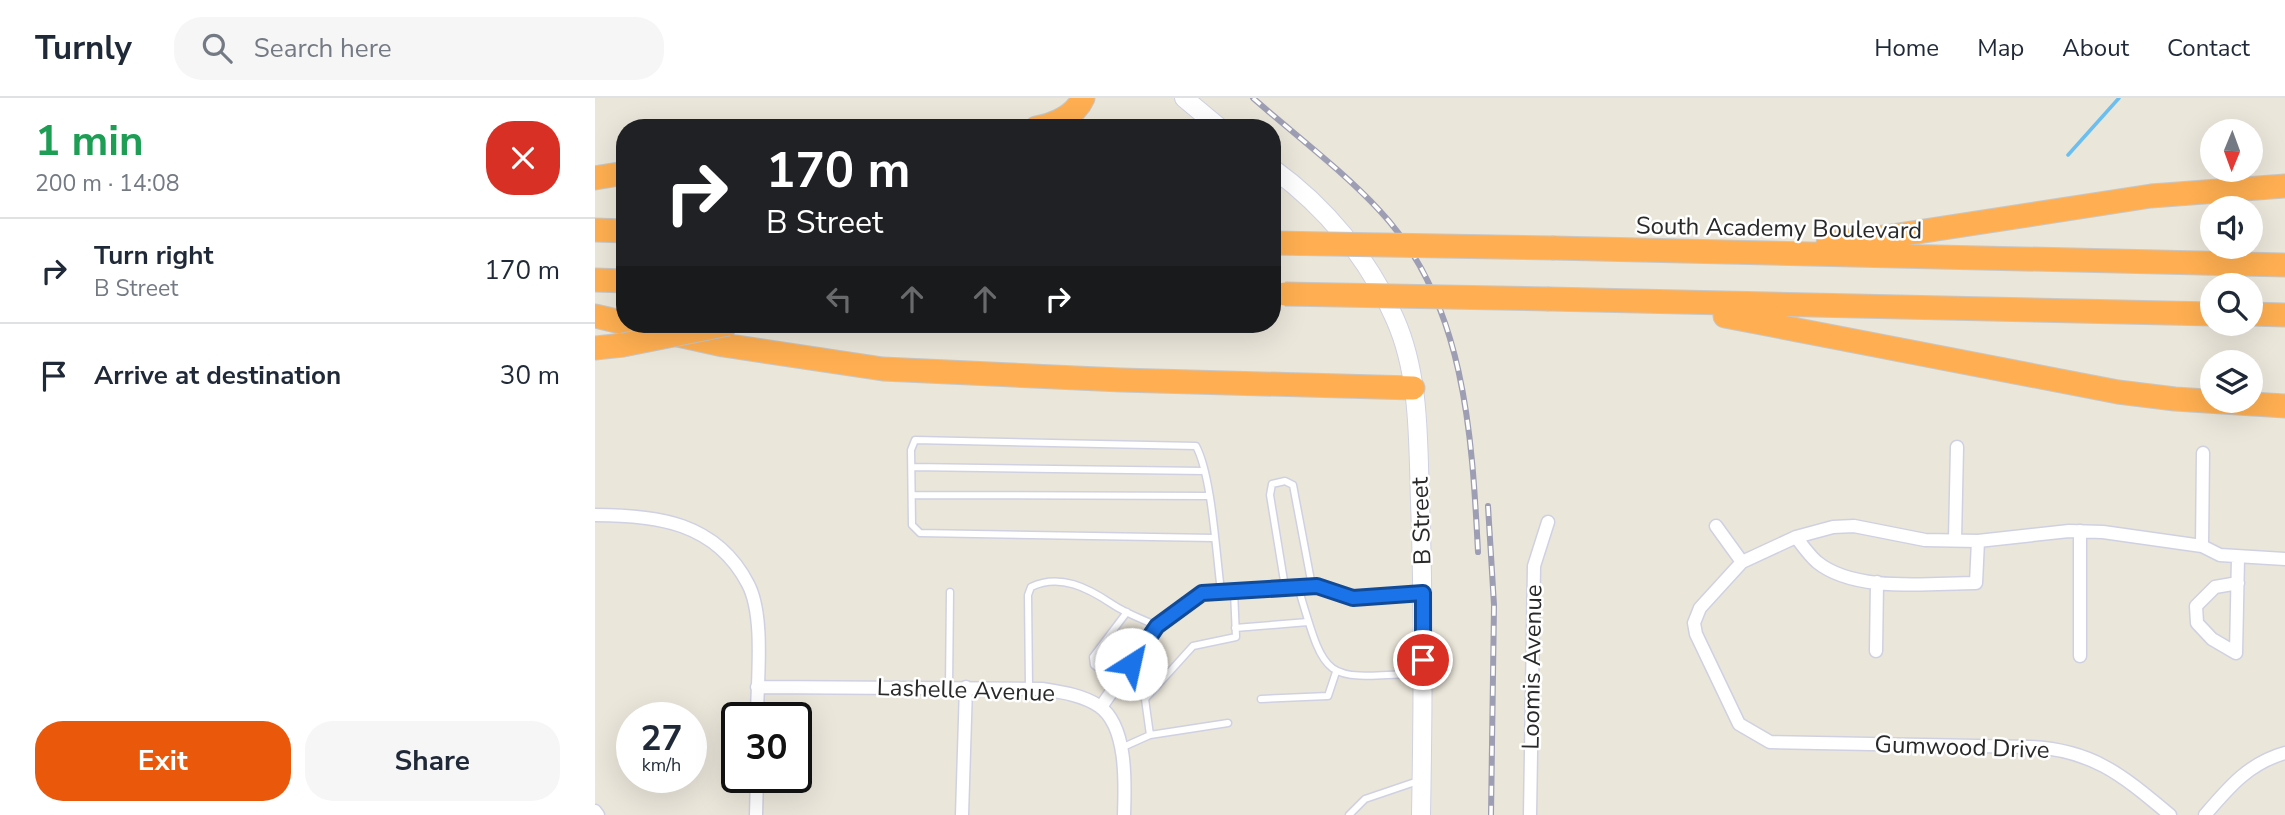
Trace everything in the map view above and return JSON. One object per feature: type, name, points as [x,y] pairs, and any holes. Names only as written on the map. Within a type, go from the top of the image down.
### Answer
[{"type":"highway","points":[[1063,119],[1083,98]]},
{"type":"highway","points":[[595,167],[616,166]]},
{"type":"highway","points":[[595,178],[616,174]]},
{"type":"highway","points":[[1716,253],[1885,237],[2151,196],[2285,186]]},
{"type":"highway","points":[[595,230],[616,230]]},
{"type":"highway","name":"South Academy Boulevard","points":[[1281,243],[2285,265]]},
{"type":"highway","points":[[595,280],[616,281]]},
{"type":"highway","points":[[1281,294],[2200,314]]},
{"type":"highway","points":[[1650,304],[2118,392],[2175,399],[2285,406]]},
{"type":"highway","points":[[2263,314],[2285,315]]},
{"type":"highway","points":[[595,316],[616,326]]},
{"type":"highway","points":[[595,348],[621,333]]},
{"type":"highway","points":[[639,333],[883,369],[1107,380],[1413,388]]},
{"type":"main road","points":[[1184,98],[1209,119]]},
{"type":"main road","name":"B Street","points":[[1281,176],[1322,212],[1356,249],[1396,320],[1413,388],[1423,593],[1421,815]]},
{"type":"street","points":[[1955,540],[1957,447]]},
{"type":"street","points":[[2202,546],[2203,453]]},
{"type":"street","points":[[595,515],[645,515],[680,523],[707,539],[731,560],[749,585],[757,622],[757,702]]},
{"type":"street","name":"Loomis Avenue","points":[[1529,815],[1534,566],[1548,522]]},
{"type":"street","points":[[1716,526],[1742,562],[1796,537],[1833,527],[1854,526],[1926,540],[1978,541],[2080,531],[2202,546],[2220,555],[2238,558],[2285,559]]},
{"type":"street","points":[[2080,531],[2080,656]]},
{"type":"street","points":[[1796,537],[1816,561],[1839,575],[1859,581],[1877,582],[1976,583],[1978,541]]},
{"type":"street","points":[[2238,558],[2238,583],[2236,653],[2212,639],[2197,623],[2196,606],[2215,587],[2238,583]]},
{"type":"street","name":"Gumwood Drive","points":[[1742,562],[1700,607],[1694,623],[1696,634],[1739,724],[1770,742],[2030,747],[2072,752],[2111,768],[2170,815]]},
{"type":"street","points":[[1876,651],[1877,582]]},
{"type":"street","points":[[1124,815],[1125,764],[1116,732],[1101,707],[1157,626],[1202,593],[1312,586],[1353,598],[1423,593]]},
{"type":"street","name":"Lashelle Avenue","points":[[757,687],[1029,688],[1074,695],[1101,707]]},
{"type":"street","points":[[962,815],[966,687]]},
{"type":"street","points":[[2206,815],[2237,778],[2253,766],[2285,753]]},
{"type":"street","points":[[757,793],[757,815]]},
{"type":"lane","points":[[1150,735],[1145,699],[1193,646],[1236,637],[1228,591],[1214,538],[1204,471],[1196,446],[915,440],[912,525],[920,533],[1214,538]]},
{"type":"lane","points":[[912,467],[1204,471]]},
{"type":"lane","points":[[1312,586],[1293,485],[1285,481],[1272,484],[1270,495],[1292,587],[1318,651],[1336,672],[1355,677],[1423,673]]},
{"type":"lane","points":[[912,495],[1208,496]]},
{"type":"lane","points":[[1029,688],[1028,595],[1031,587],[1040,583],[1059,582],[1086,586],[1127,612],[1157,626]]},
{"type":"lane","points":[[949,687],[950,593]]},
{"type":"lane","points":[[1117,684],[1094,665],[1093,657],[1127,612]]},
{"type":"lane","points":[[1235,628],[1308,622]]},
{"type":"lane","points":[[1261,699],[1328,695],[1336,672]]},
{"type":"lane","points":[[1121,748],[1150,735],[1228,723]]},
{"type":"lane","points":[[1349,815],[1365,799],[1422,780]]},
{"type":"waterway","points":[[2068,155],[2119,98]]},
{"type":"railway","points":[[1253,98],[1278,119]]},
{"type":"railway","points":[[1281,122],[1380,211],[1408,247],[1430,286],[1447,328],[1459,372],[1472,462],[1478,552]]},
{"type":"railway","points":[[1488,506],[1494,605],[1491,815]]},
{"type":"route","points":[[1131,664],[1157,626],[1202,593],[1317,586],[1353,598],[1423,593],[1423,660]]}]
